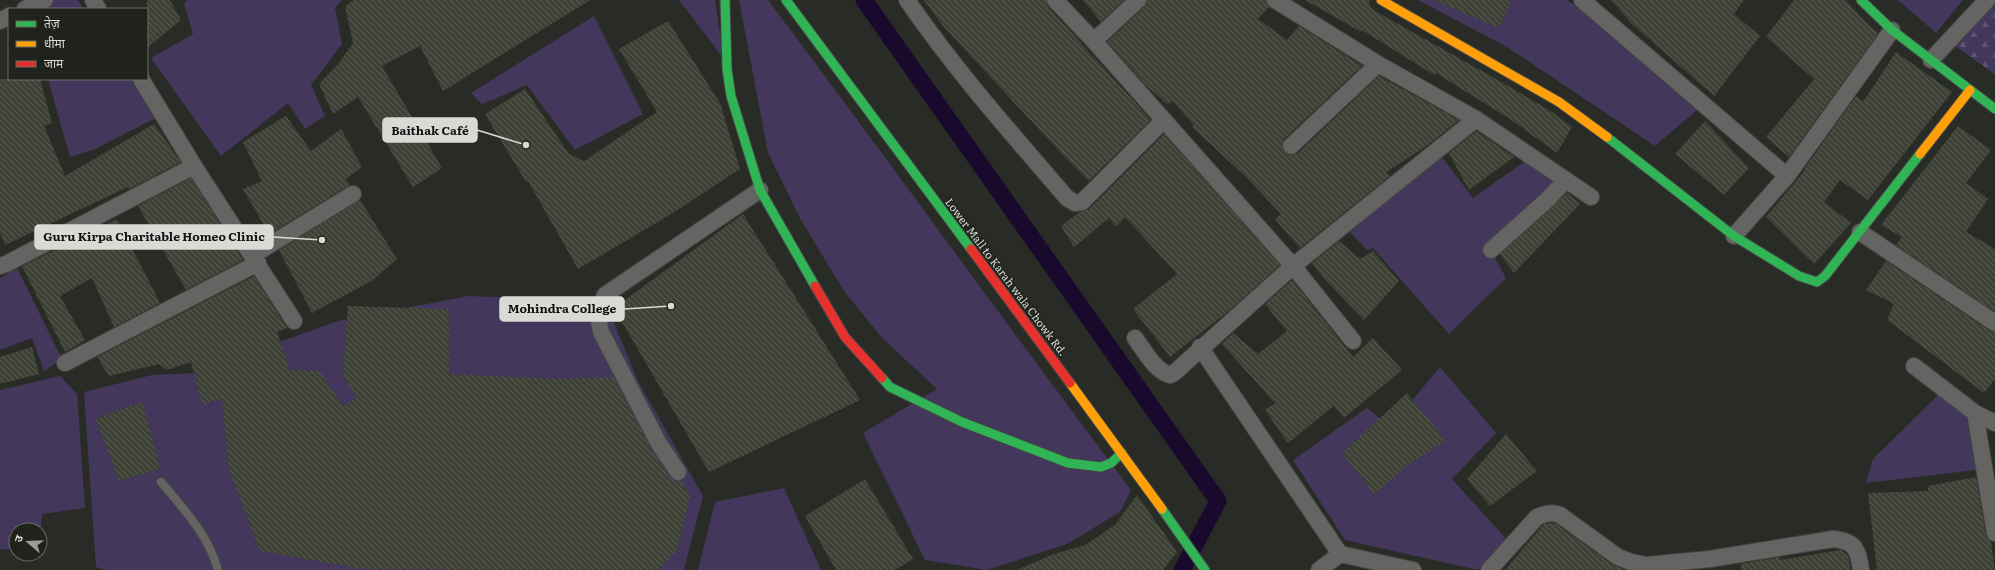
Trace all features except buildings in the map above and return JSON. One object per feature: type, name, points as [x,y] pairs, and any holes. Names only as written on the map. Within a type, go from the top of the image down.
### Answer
[{"type":"street","points":[[27,8],[44,0]]},
{"type":"street","points":[[725,0],[727,69],[731,96],[760,190],[845,337],[890,387],[962,422],[1068,463],[1100,467],[1111,463],[1122,453]]},
{"type":"street","name":"Lower Mall to Karah wala Chowk Rd.","points":[[786,0],[1122,453],[1205,569]]},
{"type":"street","points":[[907,0],[925,26],[1003,123],[1067,198],[1075,203],[1082,202],[1164,120]]},
{"type":"street","points":[[1055,0],[1094,41],[1293,266],[1353,340]]},
{"type":"street","points":[[1094,41],[1138,0]]},
{"type":"street","points":[[1275,0],[1378,64],[1476,119],[1591,198]]},
{"type":"street","points":[[1381,0],[1511,73],[1559,102],[1639,161],[1734,236],[1799,276],[1818,282],[1825,276],[1860,232],[1970,90]]},
{"type":"street","points":[[1582,0],[1787,176]]},
{"type":"street","points":[[1861,0],[1892,30],[1995,109]]},
{"type":"street","points":[[1931,60],[1987,0]]},
{"type":"street","points":[[1734,236],[1787,176],[1892,30]]},
{"type":"street","points":[[1291,146],[1378,64]]},
{"type":"street","points":[[142,80],[194,166],[294,321]]},
{"type":"street","points":[[1135,338],[1157,367],[1170,375],[1293,266],[1476,119]]},
{"type":"street","points":[[0,266],[194,166]]},
{"type":"street","points":[[1491,250],[1547,200],[1566,180]]},
{"type":"street","points":[[678,472],[658,442],[601,332],[598,322],[598,310],[605,295],[760,190]]},
{"type":"street","points":[[65,363],[255,259],[353,194]]},
{"type":"street","points":[[1860,232],[1995,322]]},
{"type":"street","points":[[1200,347],[1340,554],[1413,570]]},
{"type":"street","points":[[1914,366],[1976,413],[1995,423]]},
{"type":"street","points":[[1976,413],[1995,533]]},
{"type":"street","points":[[1489,570],[1537,517],[1544,513],[1553,512],[1560,515],[1618,557],[1631,562],[1647,565],[1710,559],[1834,539],[1842,540],[1853,545],[1858,552],[1861,570]]},
{"type":"street","points":[[1319,570],[1340,554]]},
{"type":"lane","points":[[161,482],[199,530],[215,560],[218,570]]},
{"type":"green space","points":[[54,0],[78,0],[83,8],[35,8]]},
{"type":"green space","points":[[188,0],[342,0],[335,8],[342,44],[311,85],[325,116],[305,129],[288,103],[221,156],[151,58],[193,34],[184,4]]},
{"type":"green space","points":[[679,0],[715,0],[724,59]]},
{"type":"green space","points":[[739,0],[768,0],[814,61],[1131,490],[1120,512],[1067,544],[987,570],[925,560],[863,433],[937,389],[882,338],[844,291],[801,220],[768,153]]},
{"type":"green space","points":[[1418,0],[1566,0],[1580,8],[1697,110],[1655,146],[1507,47]]},
{"type":"green space","points":[[1898,0],[1963,0],[1936,33]]},
{"type":"green space","points":[[1995,4],[1995,74],[1955,46]]},
{"type":"green space","points":[[594,16],[643,114],[575,150],[527,85],[482,104],[471,93]]},
{"type":"green space","points":[[48,80],[131,80],[156,118],[93,150],[70,157]]},
{"type":"green space","points":[[1441,156],[1473,198],[1528,159],[1560,181],[1489,247],[1506,278],[1449,334],[1373,248],[1367,250],[1350,232]]},
{"type":"green space","points":[[17,268],[62,359],[44,371],[32,338],[0,350],[0,278]]},
{"type":"green space","points":[[468,296],[605,301],[638,381],[703,496],[684,570],[106,570],[96,567],[84,392],[152,375],[193,373],[338,321]]},
{"type":"green space","points":[[1440,367],[1496,433],[1452,479],[1509,542],[1478,570],[1345,540],[1293,460],[1367,408],[1390,427]]},
{"type":"green space","points":[[60,376],[77,394],[85,508],[42,514],[41,522],[8,522],[8,550],[0,549],[0,390]]},
{"type":"green space","points":[[1941,392],[1966,415],[1976,470],[1866,483],[1873,459]]},
{"type":"green space","points":[[784,488],[821,570],[698,570],[715,502]]},
{"type":"waterway","points":[[864,0],[1218,501],[1182,570]]},
{"type":"traffic: fast","points":[[725,0],[727,69],[731,96],[760,190],[815,286]]},
{"type":"traffic: fast","points":[[786,0],[971,249]]},
{"type":"traffic: fast","points":[[1861,0],[1892,30],[1995,109]]},
{"type":"traffic: fast","points":[[1607,137],[1734,236],[1799,276],[1817,282],[1825,276],[1920,154]]},
{"type":"traffic: fast","points":[[882,378],[890,387],[962,422],[1068,463],[1101,467],[1111,463],[1122,453]]},
{"type":"traffic: fast","points":[[1162,509],[1205,570]]},
{"type":"traffic: slow","points":[[1381,0],[1559,102],[1607,137]]},
{"type":"traffic: slow","points":[[1920,154],[1970,90]]},
{"type":"traffic: slow","points":[[1070,383],[1162,509]]},
{"type":"traffic: jam","points":[[971,249],[1070,383]]},
{"type":"traffic: jam","points":[[815,286],[845,337],[882,378]]},
{"type":"place","name":"Baithak Café","points":[[526,145]]},
{"type":"place","name":"Guru Kirpa Charitable Homeo Clinic","points":[[322,240]]},
{"type":"place","name":"Mohindra College","points":[[671,306]]}]
